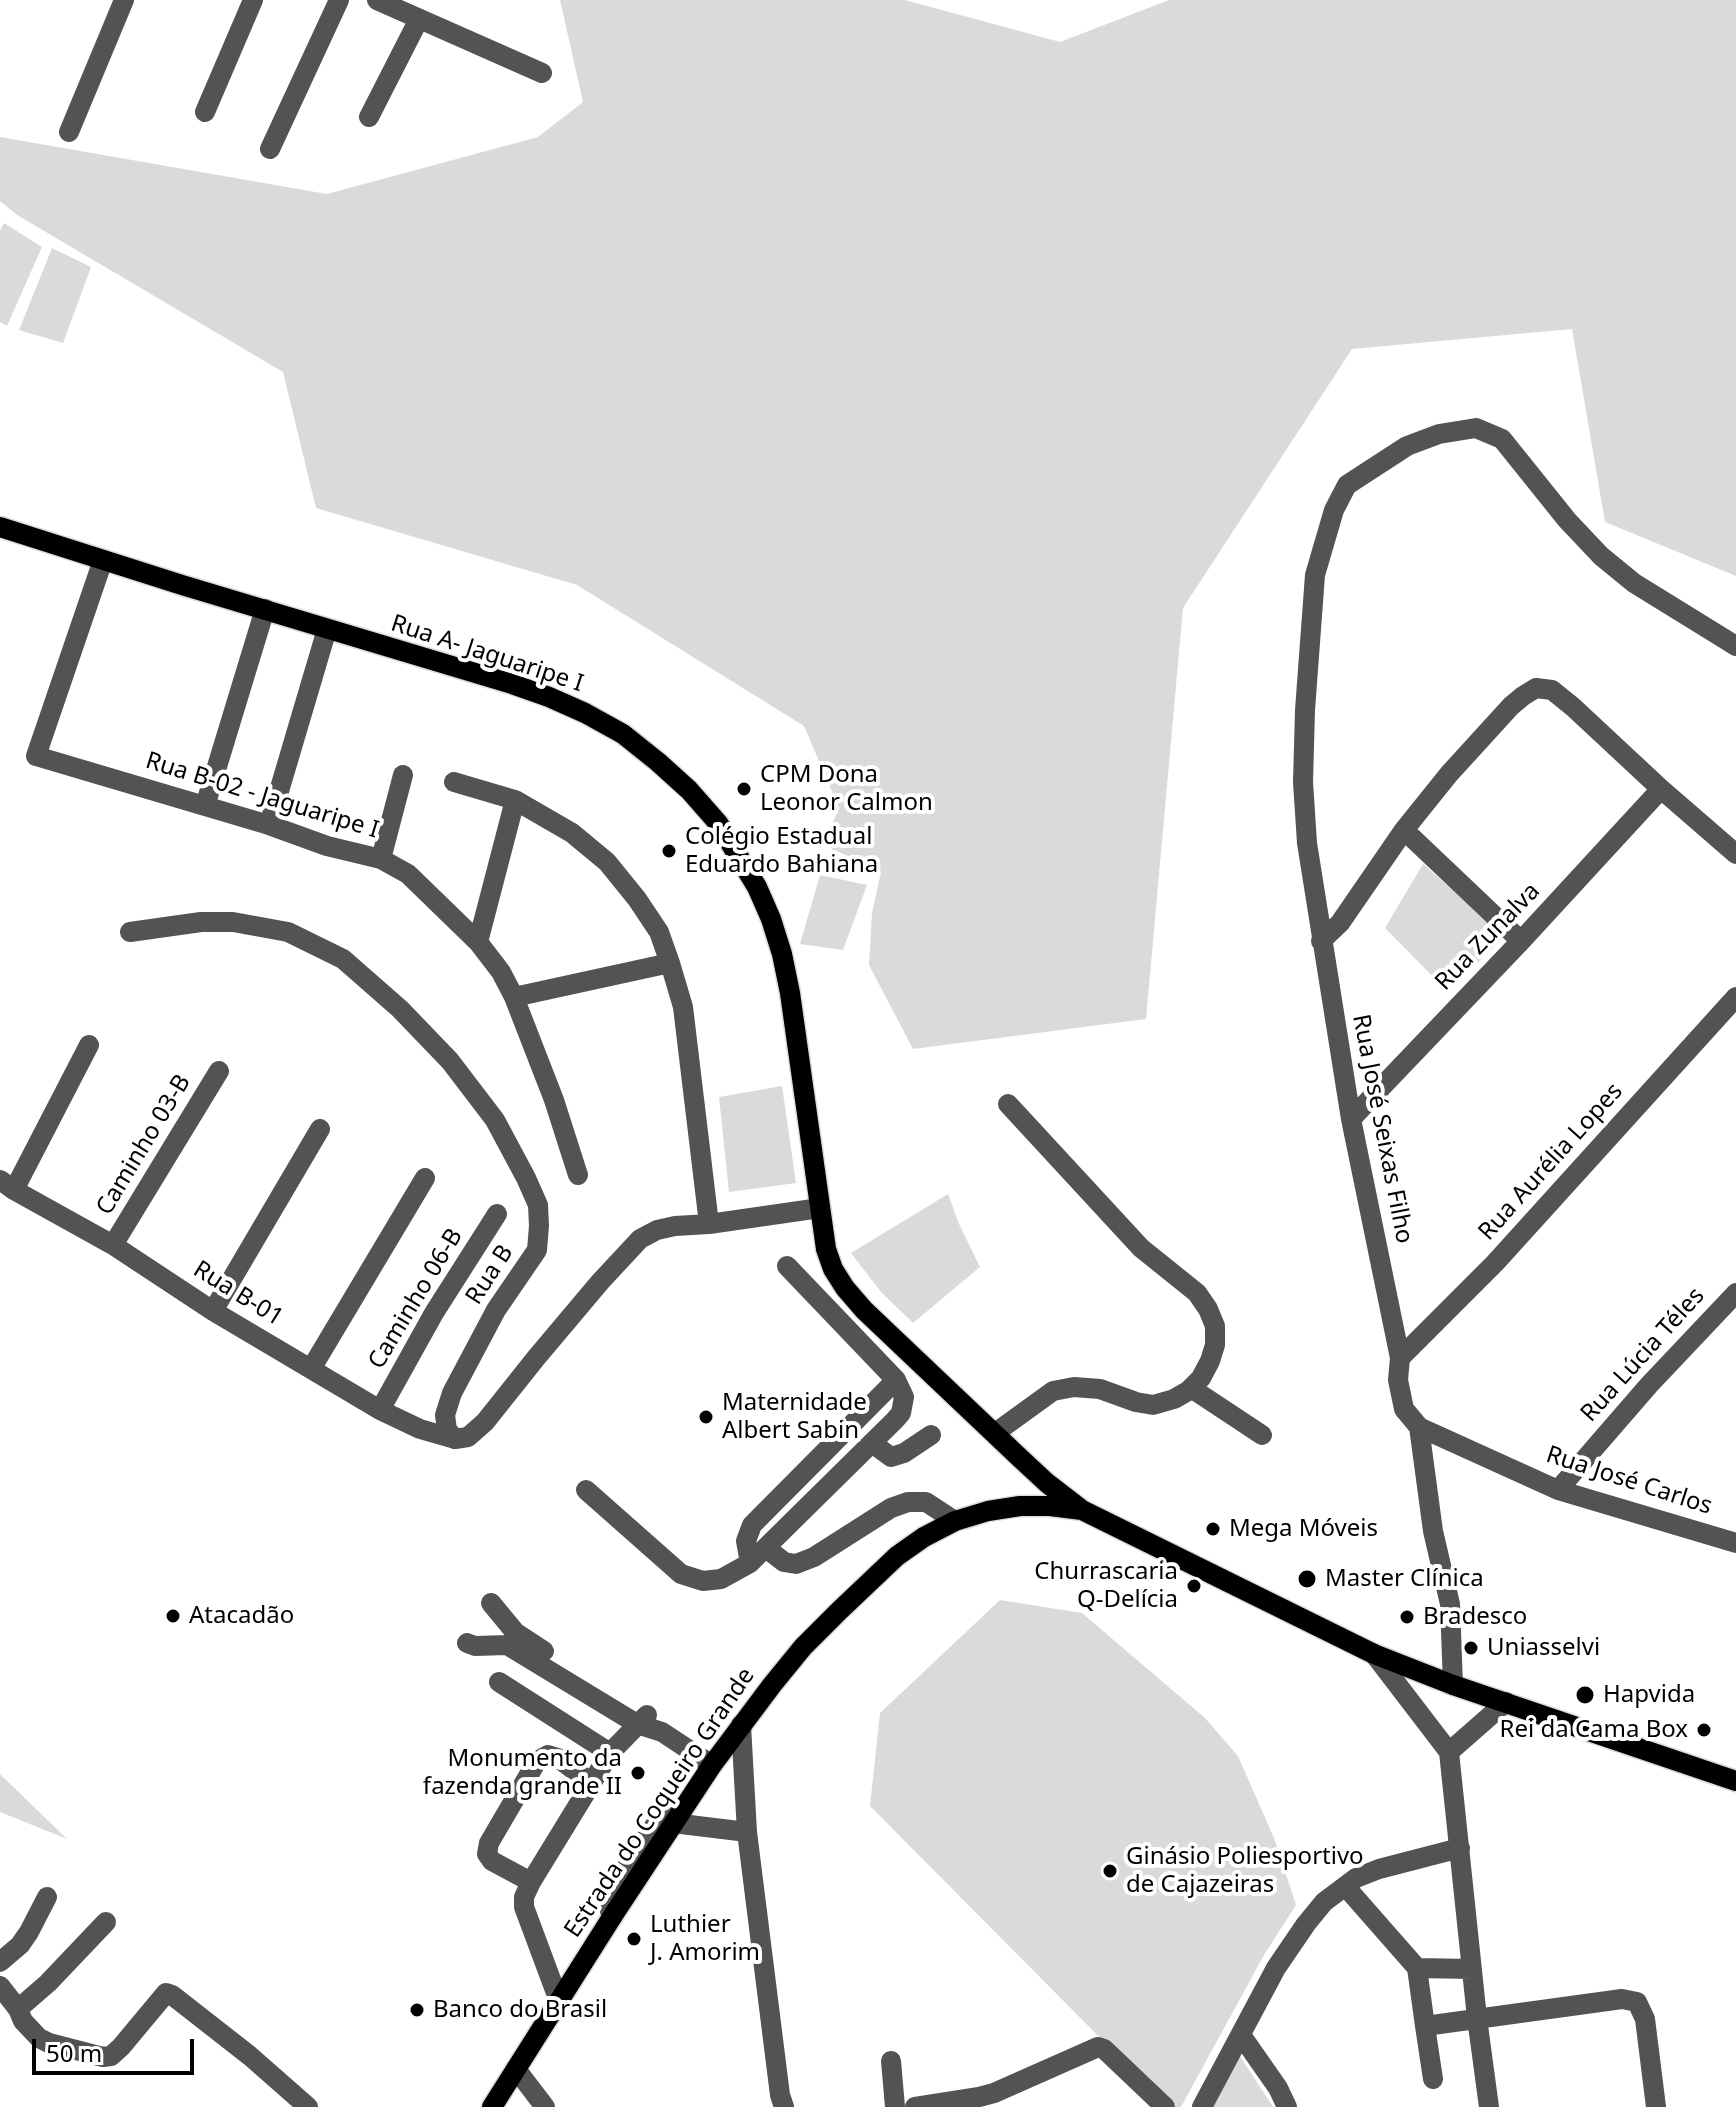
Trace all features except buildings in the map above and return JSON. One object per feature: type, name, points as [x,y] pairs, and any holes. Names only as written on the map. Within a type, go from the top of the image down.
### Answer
[{"type":"main road","name":"Rua A- Jaguaripe I","points":[[0,527],[549,697],[623,734],[689,790],[718,823],[757,887],[782,954],[826,1249],[833,1269],[864,1310],[995,1433]]},
{"type":"main road","name":"Estrada do Coqueiro Grande","points":[[995,1433],[1047,1483],[1082,1510],[1374,1654],[1453,1685],[1736,1781]]},
{"type":"main road","name":"Estrada do Coqueiro Grande","points":[[678,1815],[741,1725],[803,1647],[872,1577],[915,1544],[955,1521],[988,1511],[1020,1506],[1082,1510]]},
{"type":"main road","name":"Estrada do Coqueiro Grande","points":[[492,2107],[612,1917]]},
{"type":"street","points":[[69,132],[124,0]]},
{"type":"street","points":[[205,112],[253,0]]},
{"type":"street","points":[[270,149],[339,0]]},
{"type":"street","points":[[389,2],[419,19],[542,73]]},
{"type":"street","points":[[369,117],[419,19]]},
{"type":"street","name":"Rua José Seixas Filho","points":[[1453,1685],[1450,1604],[1433,1531],[1419,1427],[1404,1409],[1398,1380],[1400,1358],[1351,1119],[1307,843],[1303,782],[1305,710],[1315,575],[1334,510],[1347,485],[1407,446],[1439,434],[1476,428],[1502,439],[1567,520],[1601,556],[1634,583],[1736,646]]},
{"type":"street","name":"Rua B-02 - Jaguaripe I","points":[[103,560],[36,756],[269,825],[327,846],[381,859],[408,874],[478,942],[501,972],[514,997],[554,1100],[578,1175]]},
{"type":"street","points":[[205,806],[265,609]]},
{"type":"street","points":[[269,825],[327,629]]},
{"type":"street","points":[[1321,941],[1340,923],[1404,830],[1449,774],[1511,706],[1536,688],[1552,690],[1573,707],[1736,854]]},
{"type":"street","points":[[381,859],[403,775]]},
{"type":"street","points":[[454,782],[515,800],[572,833],[607,862],[659,932],[683,1007],[709,1224]]},
{"type":"street","name":"Rua Zunalva","points":[[1351,1119],[1661,789]]},
{"type":"street","points":[[478,942],[515,800]]},
{"type":"street","points":[[1404,830],[1521,941]]},
{"type":"street","name":"Rua B","points":[[130,932],[201,922],[233,922],[288,932],[343,959],[400,1009],[450,1061],[495,1120],[538,1205],[537,1250],[496,1310],[452,1393],[445,1415],[447,1430],[455,1439]]},
{"type":"street","points":[[514,997],[670,963]]},
{"type":"street","name":"Rua Aurélia Lopes","points":[[1400,1358],[1495,1263],[1736,997]]},
{"type":"street","points":[[7,1185],[89,1045]]},
{"type":"street","name":"Caminho 03-B","points":[[113,1245],[219,1071]]},
{"type":"street","points":[[995,1433],[1053,1391],[1074,1387],[1100,1389],[1153,1405],[1174,1399],[1201,1378],[1215,1345],[1215,1326],[1197,1293],[1141,1248],[1008,1104]]},
{"type":"street","points":[[213,1311],[320,1129]]},
{"type":"street","points":[[311,1369],[425,1178]]},
{"type":"street","name":"Rua B-01","points":[[7,1185],[113,1245],[213,1311],[380,1410],[420,1429],[455,1439]]},
{"type":"street","points":[[455,1439],[468,1437],[485,1422],[600,1282],[640,1239],[657,1230],[675,1226],[820,1208]]},
{"type":"street","name":"Caminho 06-B","points":[[380,1410],[434,1313],[497,1214]]},
{"type":"street","points":[[586,1490],[681,1574],[703,1581],[721,1579],[750,1563],[901,1413],[904,1397],[896,1380],[787,1266]]},
{"type":"street","name":"Rua Lúcia Téles","points":[[1558,1490],[1649,1385],[1736,1293]]},
{"type":"street","points":[[750,1563],[746,1541],[752,1525],[896,1380]]},
{"type":"street","points":[[1191,1388],[1262,1435]]},
{"type":"street","name":"Rua José Carlos","points":[[1419,1427],[1558,1490],[1736,1543]]},
{"type":"street","points":[[872,1443],[891,1457],[904,1453],[931,1435]]},
{"type":"street","points":[[827,1449],[848,1467]]},
{"type":"street","points":[[766,1548],[784,1562],[796,1564],[814,1557],[891,1508],[908,1502],[926,1502],[955,1521]]},
{"type":"street","points":[[491,1603],[523,1638],[712,1765]]},
{"type":"street","points":[[467,1643],[475,1646],[507,1645],[642,1719]]},
{"type":"street","points":[[1374,1654],[1449,1752],[1489,2107]]},
{"type":"street","points":[[499,1682],[610,1753]]},
{"type":"street","points":[[1449,1752],[1506,1702]]},
{"type":"street","points":[[559,2001],[524,1907],[524,1897],[590,1782],[610,1753],[642,1719]]},
{"type":"street","points":[[741,1725],[747,1832],[784,2107]]},
{"type":"street","points":[[531,1882],[492,1861],[487,1854],[489,1843],[537,1761],[548,1755],[558,1758],[590,1782]]},
{"type":"street","points":[[612,1917],[608,1895],[664,1813],[747,1832]]},
{"type":"street","points":[[1202,2107],[1276,1968],[1324,1902],[1356,1878],[1460,1848]]},
{"type":"street","points":[[1345,1886],[1417,1968],[1433,2079]]},
{"type":"street","points":[[0,1962],[20,1945],[47,1897]]},
{"type":"street","points":[[106,1922],[48,1983],[6,1996],[39,2038],[103,2057],[111,2056],[166,1993],[250,2056],[308,2107]]},
{"type":"street","points":[[1417,1968],[1472,1969]]},
{"type":"street","points":[[1425,2026],[1622,1999],[1637,2002],[1645,2019],[1656,2107]]},
{"type":"street","points":[[1241,2035],[1271,2077],[1287,2107]]},
{"type":"street","points":[[915,2107],[994,2093],[1098,2047],[1104,2049],[1165,2107]]},
{"type":"street","points":[[891,2061],[895,2107]]},
{"type":"street","points":[[516,2069],[545,2107]]},
{"type":"shaded area","points":[[560,0],[905,0],[1060,42],[1169,0],[1736,0],[1736,576],[1605,522],[1572,329],[1352,349],[1183,608],[1146,1019],[913,1049],[869,965],[872,913],[881,872],[826,846],[839,808],[804,726],[577,585],[316,508],[283,372],[17,215],[0,201],[0,137],[327,194],[538,137],[583,102]]},
{"type":"shaded area","points":[[4,223],[42,247],[7,326],[0,322],[0,231]]},
{"type":"shaded area","points":[[52,248],[91,267],[63,343],[19,330]]},
{"type":"shaded area","points":[[1423,864],[1505,936],[1448,992],[1385,928]]},
{"type":"shaded area","points":[[820,875],[867,885],[843,950],[800,944]]},
{"type":"shaded area","points":[[782,1086],[796,1183],[729,1192],[719,1097]]},
{"type":"shaded area","points":[[948,1194],[980,1267],[913,1323],[881,1292],[851,1253]]},
{"type":"shaded area","name":"Ginásio Poliesportivo de Cajazeiras","points":[[1000,1600],[1082,1613],[1205,1718],[1238,1756],[1274,1838],[1296,1905],[1264,1955],[1181,2107],[1172,2107],[1139,2077],[870,1806],[880,1713]]},
{"type":"shaded area","points":[[0,1774],[67,1839],[0,1812]]},
{"type":"shaded area","points":[[1238,2053],[1273,2107],[1208,2107]]},
{"type":"place","name":"CPM Dona Leonor Calmon","points":[[744,789]]},
{"type":"place","name":"Colégio Estadual Eduardo Bahiana","points":[[669,851]]},
{"type":"place","name":"Maternidade Albert Sabin","points":[[706,1417]]},
{"type":"place","name":"Mega Móveis","points":[[1213,1529]]},
{"type":"place","name":"Master Clínica","points":[[1307,1579]]},
{"type":"place","name":"Churrascaria Q-Delícia","points":[[1194,1586]]},
{"type":"place","name":"Atacadão","points":[[173,1616]]},
{"type":"place","name":"Bradesco","points":[[1407,1617]]},
{"type":"place","name":"Uniasselvi","points":[[1471,1648]]},
{"type":"place","name":"Hapvida","points":[[1585,1695]]},
{"type":"place","name":"Rei da Cama Box","points":[[1704,1730]]},
{"type":"place","name":"Monumento da fazenda grande II","points":[[638,1773]]},
{"type":"place","name":"Ginásio Poliesportivo de Cajazeiras","points":[[1110,1871]]},
{"type":"place","name":"Luthier J. Amorim","points":[[634,1939]]},
{"type":"place","name":"Banco do Brasil","points":[[417,2010]]}]
